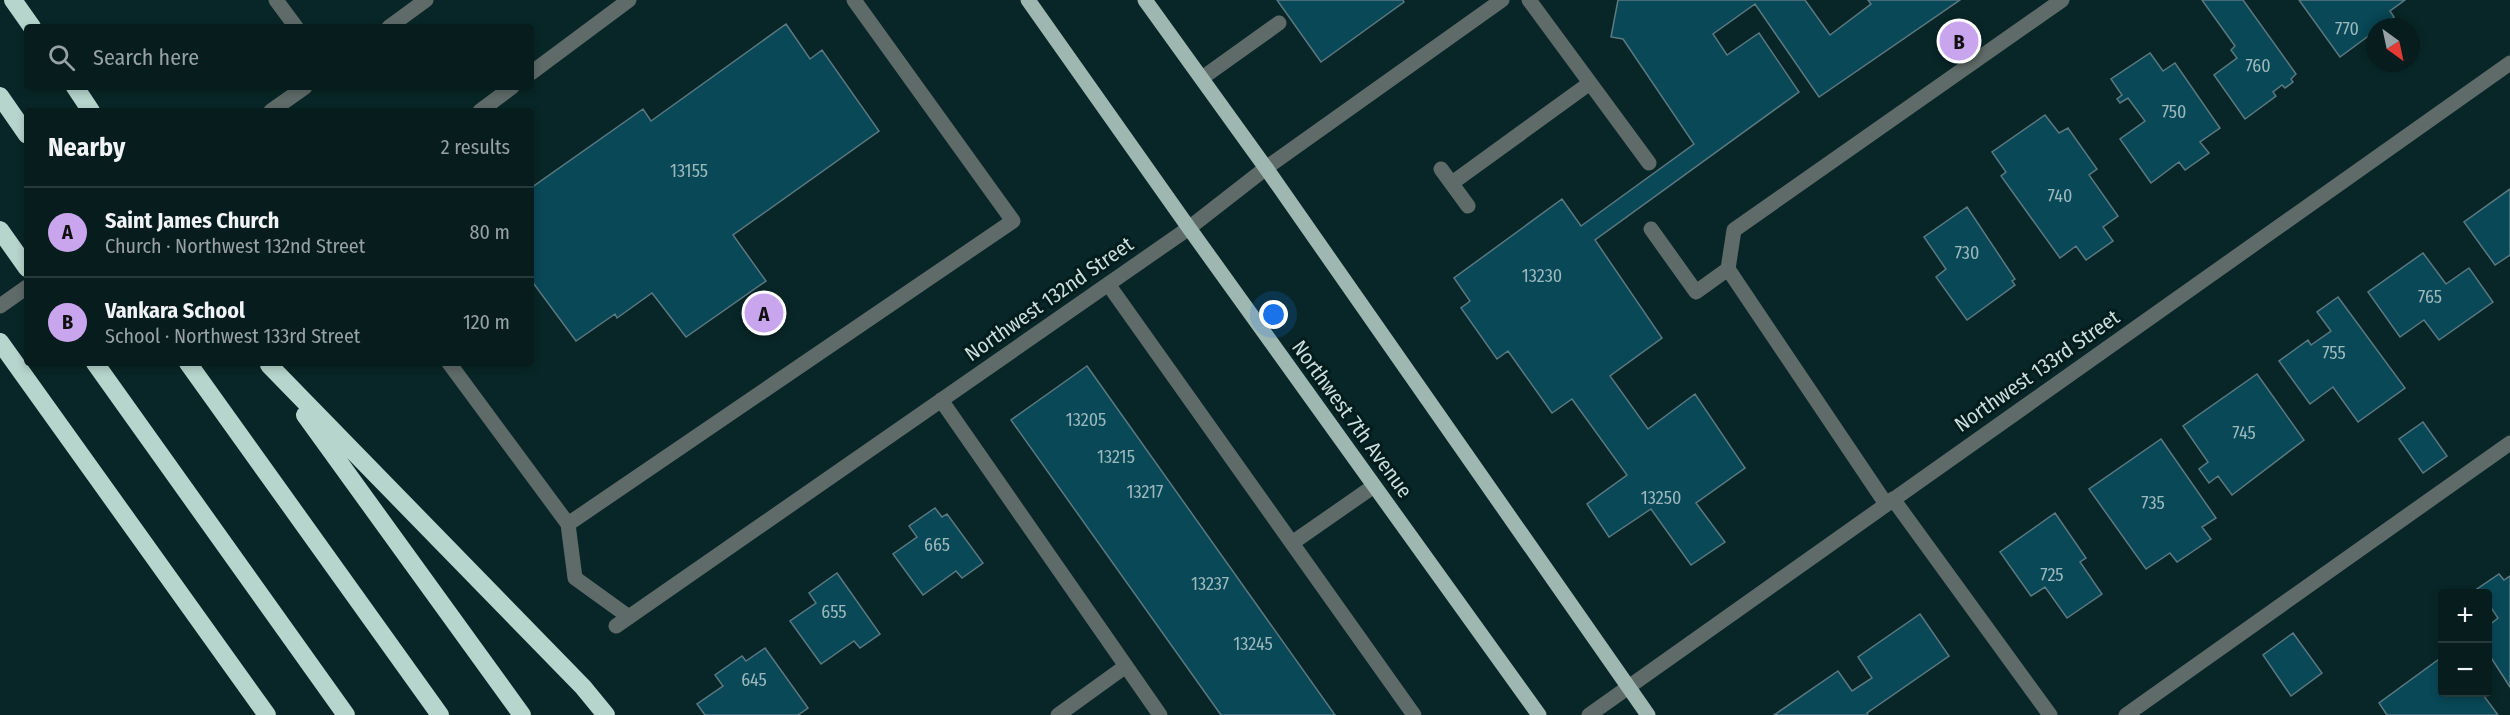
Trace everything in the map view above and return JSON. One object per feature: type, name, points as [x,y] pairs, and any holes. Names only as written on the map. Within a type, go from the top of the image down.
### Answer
[{"type":"highway","points":[[13,0],[30,24]]},
{"type":"highway","points":[[77,90],[90,108]]},
{"type":"highway","points":[[0,96],[24,131]]},
{"type":"highway","points":[[0,230],[24,264]]},
{"type":"highway","points":[[0,342],[267,715]]},
{"type":"highway","points":[[97,366],[346,715]]},
{"type":"highway","points":[[190,366],[440,715]]},
{"type":"highway","points":[[269,366],[522,715]]},
{"type":"highway","points":[[270,366],[583,687],[606,715]]},
{"type":"main road","name":"Northwest 7th Avenue","points":[[1028,0],[1539,715]]},
{"type":"main road","points":[[1145,0],[1266,168],[1648,715]]},
{"type":"street","points":[[276,0],[294,24]]},
{"type":"street","points":[[393,24],[426,0]]},
{"type":"street","points":[[534,71],[629,0]]},
{"type":"street","points":[[568,524],[1013,221],[854,0]]},
{"type":"street","name":"Northwest 132nd Street","points":[[616,626],[1189,228],[1480,6],[1502,0]]},
{"type":"street","points":[[1530,0],[1649,163]]},
{"type":"street","points":[[2050,715],[1890,501],[1728,269],[1734,230],[2061,0]]},
{"type":"street","points":[[1202,78],[1279,22]]},
{"type":"street","name":"Northwest 133rd Street","points":[[1589,715],[2510,63]]},
{"type":"street","points":[[1452,183],[1590,83]]},
{"type":"street","points":[[275,108],[301,90]]},
{"type":"street","points":[[484,108],[508,90]]},
{"type":"street","points":[[1441,169],[1468,206]]},
{"type":"street","points":[[1651,229],[1696,292],[1728,269]]},
{"type":"street","points":[[1108,284],[1414,715]]},
{"type":"street","points":[[0,306],[24,289]]},
{"type":"street","points":[[451,366],[568,524],[575,578],[629,617]]},
{"type":"street","points":[[941,400],[1160,715]]},
{"type":"street","points":[[2126,715],[2510,443]]},
{"type":"street","points":[[1292,543],[1374,486]]},
{"type":"street","points":[[1058,715],[1126,666]]},
{"type":"building","points":[[1277,0],[1403,0],[1404,2],[1321,62]]},
{"type":"building","points":[[1618,0],[1805,0],[1830,35],[1871,4],[1868,0],[1960,0],[1819,97],[1755,4],[1713,34],[1727,55],[1759,33],[1799,92],[1595,240],[1662,338],[1610,376],[1648,429],[1695,394],[1745,468],[1696,503],[1725,542],[1691,565],[1651,509],[1609,537],[1587,504],[1627,475],[1572,399],[1552,413],[1508,351],[1497,359],[1461,308],[1470,301],[1454,278],[1562,199],[1581,226],[1694,144],[1623,39],[1611,37]]},
{"type":"building","points":[[2202,0],[2243,0],[2296,74],[2291,79],[2293,82],[2285,88],[2282,85],[2273,92],[2276,96],[2245,119],[2214,75],[2237,58],[2231,50],[2235,46]]},
{"type":"building","points":[[2299,0],[2405,0],[2390,11],[2393,18],[2366,18],[2366,38],[2340,57]]},
{"type":"building","points":[[786,24],[810,59],[822,50],[879,131],[733,235],[766,281],[686,337],[652,293],[617,318],[615,314],[576,341],[534,284],[534,186],[643,109],[651,121]]},
{"type":"building","points":[[2150,53],[2163,71],[2175,63],[2220,128],[2200,142],[2209,153],[2185,170],[2179,162],[2151,183],[2120,139],[2145,121],[2128,98],[2120,103],[2117,99],[2122,95],[2111,79]]},
{"type":"building","points":[[2045,115],[2059,133],[2068,128],[2097,169],[2089,175],[2118,216],[2103,227],[2113,241],[2086,260],[2076,246],[2060,258],[2001,176],[2006,172],[1992,152]]},
{"type":"building","points":[[2510,189],[2510,255],[2495,265],[2464,222]]},
{"type":"building","points":[[1967,207],[2015,279],[2012,281],[2015,285],[1967,320],[1936,277],[1946,269],[1924,237]]},
{"type":"building","points":[[2423,253],[2446,284],[2469,268],[2493,302],[2439,340],[2424,320],[2400,337],[2368,292]]},
{"type":"building","points":[[2338,297],[2405,388],[2358,422],[2333,387],[2310,404],[2279,361],[2308,340],[2311,345],[2331,331],[2317,312]]},
{"type":"building","points":[[1087,366],[1335,715],[1221,715],[1011,420]]},
{"type":"building","points":[[2257,374],[2304,440],[2232,495],[2218,476],[2209,483],[2199,469],[2208,462],[2183,426]]},
{"type":"building","points":[[2423,422],[2447,456],[2423,473],[2399,439]]},
{"type":"building","points":[[2161,439],[2216,518],[2202,527],[2211,539],[2177,562],[2170,553],[2146,569],[2089,489]]},
{"type":"building","points":[[935,508],[942,517],[947,514],[983,563],[962,578],[956,571],[923,595],[893,554],[917,537],[909,526]]},
{"type":"building","points":[[2055,513],[2086,558],[2080,562],[2102,594],[2067,618],[2045,587],[2031,596],[2000,552]]},
{"type":"building","points":[[837,573],[880,634],[860,648],[854,641],[821,664],[790,621],[816,603],[809,593]]},
{"type":"building","points":[[2499,574],[2504,580],[2510,576],[2510,687],[2492,659],[2492,623],[2498,618],[2492,609],[2492,589],[2477,589]]},
{"type":"building","points":[[1920,614],[1949,656],[1867,713],[1868,715],[1774,715],[1838,671],[1852,691],[1872,678],[1858,657]]},
{"type":"building","points":[[2293,633],[2322,673],[2291,696],[2263,655]]},
{"type":"building","points":[[765,648],[808,708],[798,715],[705,715],[697,704],[723,686],[715,675],[742,656],[746,661]]},
{"type":"building","points":[[2438,660],[2438,697],[2485,697],[2498,715],[2387,715],[2379,703]]},
{"type":"place","name":"Vankara School","points":[[1959,41]]},
{"type":"place","name":"Saint James Church","points":[[764,313]]}]
